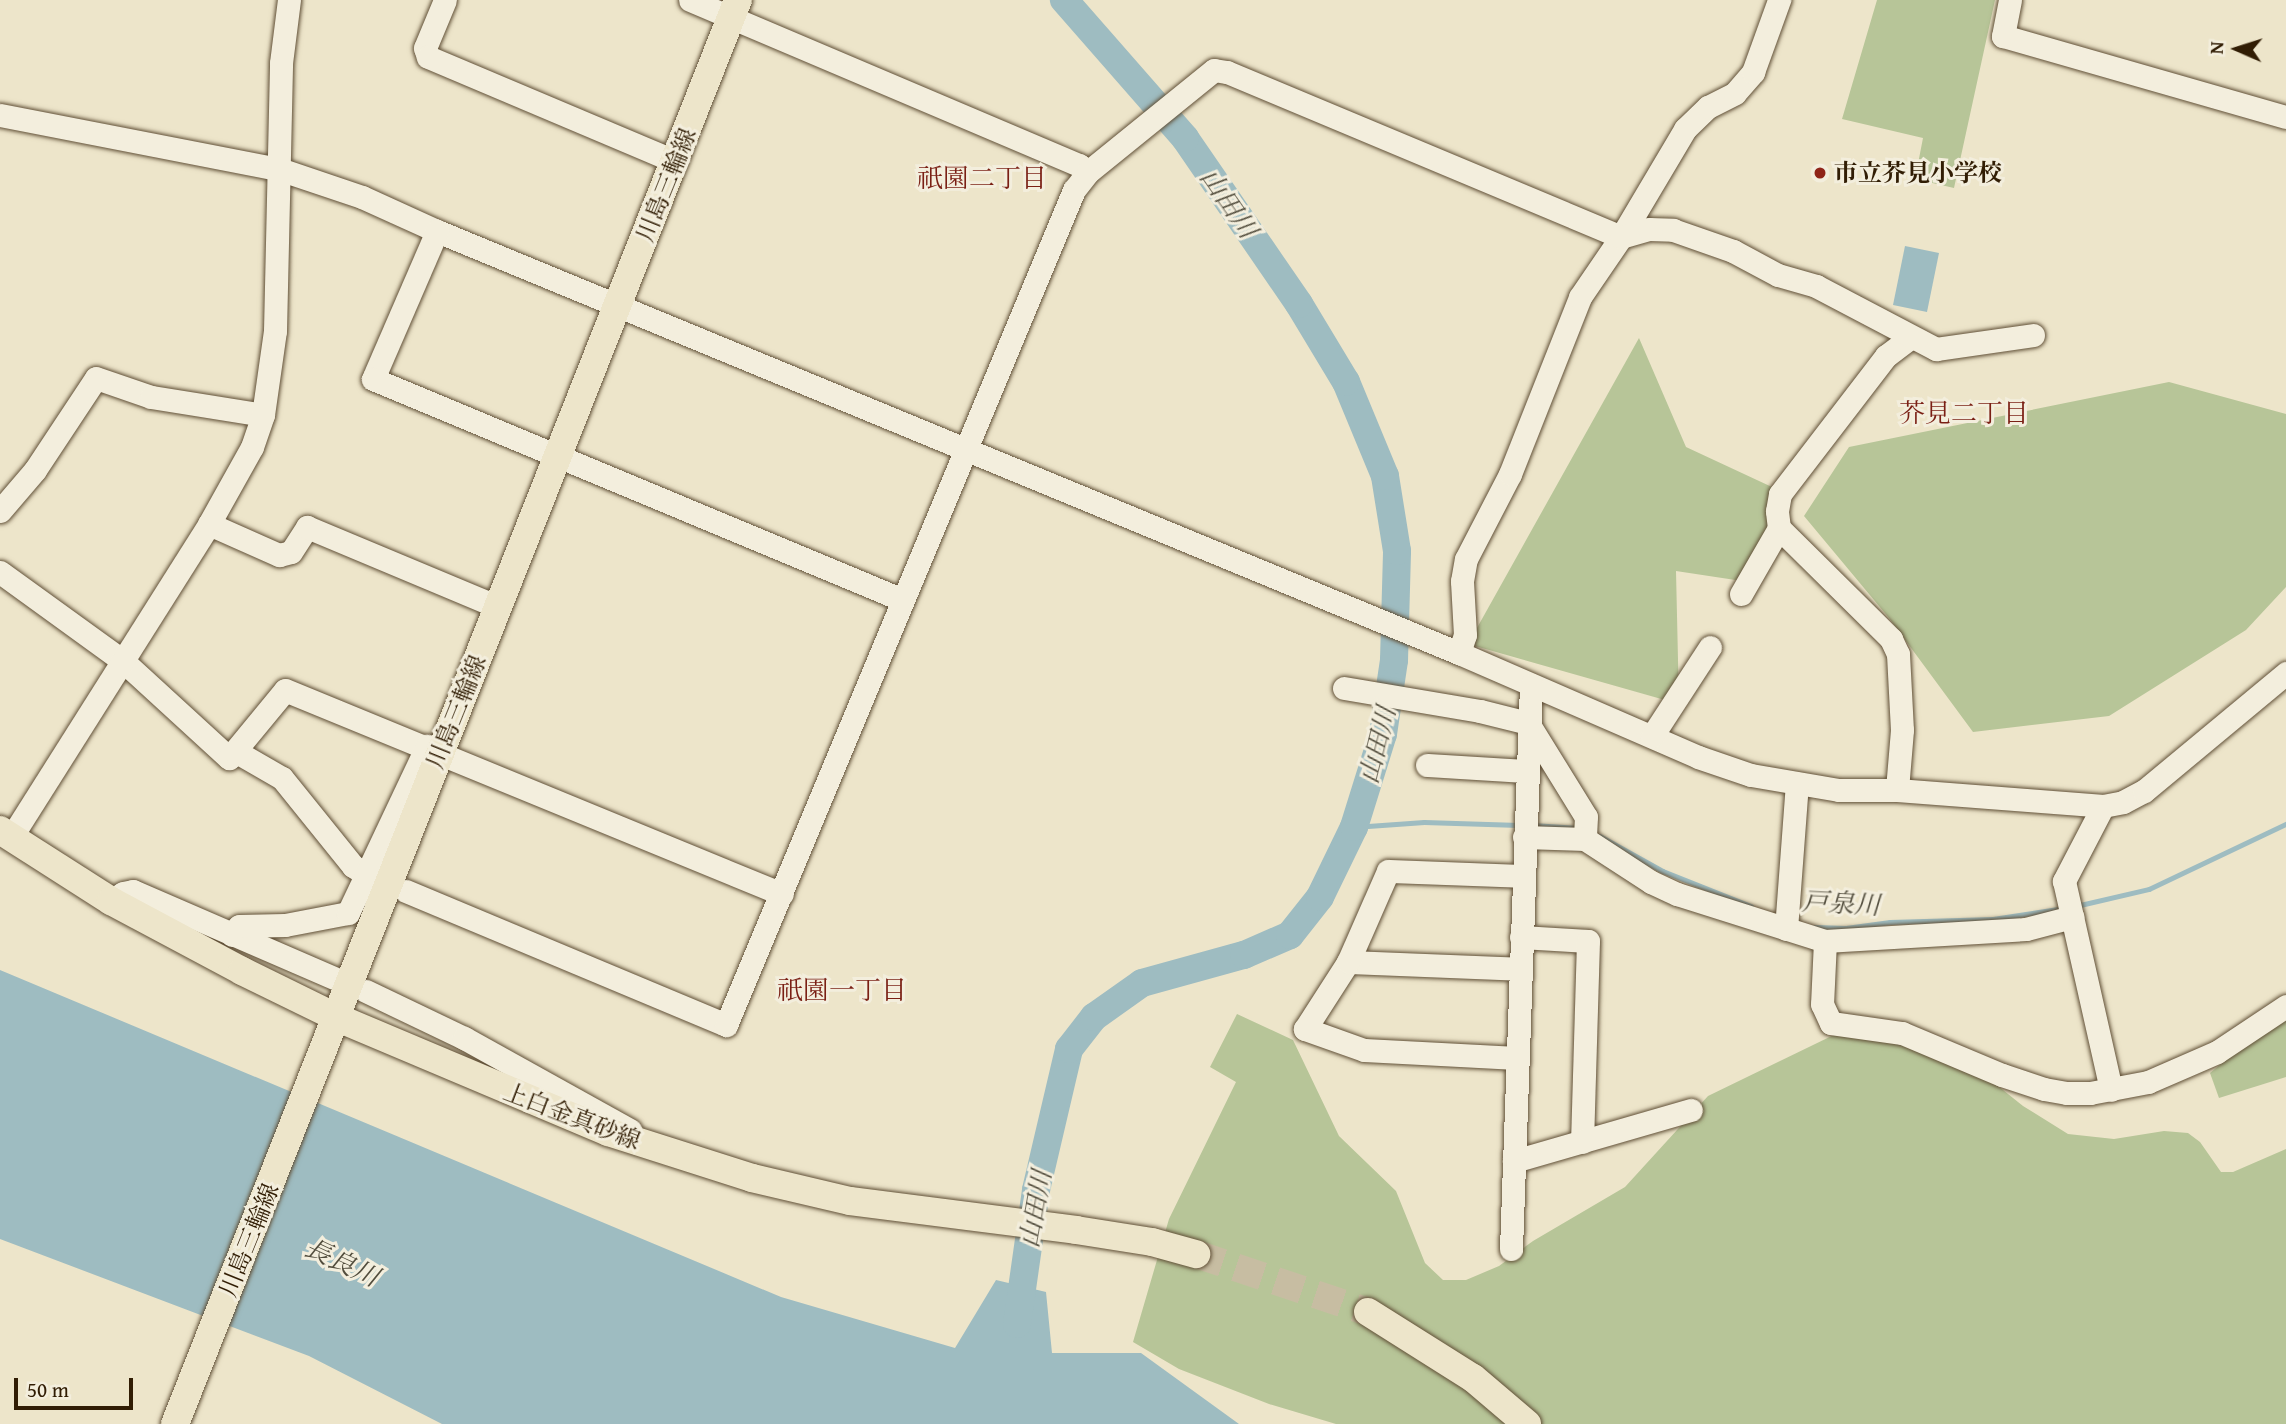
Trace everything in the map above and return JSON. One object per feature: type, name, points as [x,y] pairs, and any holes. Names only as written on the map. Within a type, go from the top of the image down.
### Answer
[{"type":"main road","name":"川島三輪線","points":[[175,1424],[338,1018],[433,749],[498,607],[736,9]]},
{"type":"main road","name":"上白金真砂線","points":[[6,833],[111,901],[338,1018],[608,1132],[685,1159],[850,1201],[1076,1230],[1152,1242],[1196,1254]]},
{"type":"main road","points":[[1368,1312],[1473,1378],[1527,1424]]},
{"type":"street","points":[[6,833],[123,661],[209,524],[252,447],[262,415],[275,331],[281,63],[289,0]]},
{"type":"street","points":[[445,0],[425,48],[428,58],[676,162]]},
{"type":"street","points":[[690,0],[736,9],[1079,164],[1088,172]]},
{"type":"street","points":[[1459,653],[1465,635],[1462,581],[1466,559],[1510,474],[1580,297],[1621,237],[1685,129],[1708,107],[1735,93],[1753,72],[1779,0]]},
{"type":"street","points":[[2010,0],[2003,36],[2286,117]]},
{"type":"street","points":[[406,891],[726,1025],[1074,190],[1088,172],[1214,70],[1227,72],[1621,237],[1649,229],[1673,230],[1733,251],[1778,275],[1816,286],[1936,349],[2033,335]]},
{"type":"street","points":[[0,116],[279,169],[362,197],[437,231],[966,451],[1459,653],[1698,757],[1751,775],[1839,790],[1897,790],[2103,806],[2123,802],[2144,791],[2286,673]]},
{"type":"street","points":[[437,231],[373,379],[557,458],[903,600]]},
{"type":"street","points":[[1741,594],[1779,528],[1777,510],[1780,494],[1801,462],[1886,356],[1910,337]]},
{"type":"street","points":[[0,511],[34,470],[96,378],[151,397],[262,415]]},
{"type":"street","points":[[209,524],[279,555],[291,552],[307,527],[498,607]]},
{"type":"street","points":[[1779,528],[1891,639],[1898,654],[1902,730],[1897,790]]},
{"type":"street","points":[[0,572],[123,661],[229,758],[285,690],[782,894]]},
{"type":"street","points":[[1652,736],[1710,647]]},
{"type":"street","points":[[1511,1249],[1531,685]]},
{"type":"street","points":[[1352,689],[1528,723]]},
{"type":"street","points":[[1528,723],[1586,831],[1651,882],[1677,894],[1825,942],[2026,929],[2069,908]]},
{"type":"street","points":[[232,934],[239,926],[285,925],[348,913],[433,749]]},
{"type":"street","points":[[235,751],[282,778],[367,876]]},
{"type":"street","points":[[1427,765],[1526,771]]},
{"type":"street","points":[[1786,929],[1797,783]]},
{"type":"street","points":[[2103,806],[2064,881],[2111,1090]]},
{"type":"street","points":[[1525,827],[1586,831]]},
{"type":"street","points":[[1517,1058],[1364,1050],[1305,1029],[1348,962],[1388,871],[1523,876]]},
{"type":"street","points":[[111,901],[123,892],[133,891],[334,978]]},
{"type":"street","points":[[1521,937],[1588,942],[1582,1142]]},
{"type":"street","points":[[1825,942],[1822,1004],[1831,1023],[1902,1033],[2044,1089],[2090,1093],[2148,1082],[2217,1052],[2286,1006]]},
{"type":"street","points":[[1348,962],[1520,969]]},
{"type":"street","points":[[366,992],[464,1038],[685,1159]]},
{"type":"street","points":[[1514,1161],[1691,1110]]},
{"type":"green space","points":[[1877,0],[1995,0],[1954,188],[1915,179],[1923,138],[1842,119]]},
{"type":"green space","points":[[1639,338],[1686,447],[1787,494],[1742,581],[1676,571],[1679,704],[1468,644]]},
{"type":"green space","points":[[2169,382],[2286,414],[2286,587],[2246,630],[2109,716],[1973,732],[1889,618],[1804,516],[1849,447]]},
{"type":"green space","points":[[2286,1011],[2286,1077],[2219,1098],[2210,1073]]},
{"type":"green space","points":[[1237,1014],[1293,1040],[1339,1136],[1396,1191],[1425,1263],[1443,1280],[1466,1280],[1499,1266],[1533,1241],[1625,1187],[1708,1096],[1844,1030],[1904,1032],[1973,1066],[2023,1106],[2068,1134],[2114,1139],[2164,1131],[2188,1133],[2200,1142],[2221,1172],[2233,1172],[2286,1149],[2286,1424],[1336,1424],[1269,1404],[1179,1369],[1133,1342],[1169,1219],[1236,1082],[1210,1067]]},
{"type":"water","points":[[1905,246],[1939,253],[1927,312],[1893,305]]},
{"type":"water","name":"長良川","points":[[0,970],[781,1297],[955,1348],[996,1280],[1046,1292],[1052,1353],[1141,1353],[1239,1424],[442,1424],[309,1356],[0,1239]]},
{"type":"waterway","name":"山田川","points":[[1017,1324],[1036,1190],[1069,1049],[1094,1017],[1142,983],[1244,955],[1290,935],[1320,897],[1354,827],[1383,734],[1394,660],[1397,551],[1385,476],[1346,382],[1299,304],[1185,138],[1064,0]]},
{"type":"waterway","name":"戸泉川","points":[[1354,827],[1424,822],[1519,825]]},
{"type":"waterway","name":"戸泉川","points":[[2076,906],[2149,889],[2286,824]]},
{"type":"waterway","name":"戸泉川","points":[[1532,825],[1579,828]]},
{"type":"waterway","name":"戸泉川","points":[[1600,836],[1663,871],[1751,906]]},
{"type":"waterway","name":"戸泉川","points":[[1815,927],[1846,928],[1890,922],[1993,919],[2064,908]]},
{"type":"tunnel","points":[[1196,1254],[1368,1312]]},
{"type":"place","name":"市立芥見小学校","points":[[1820,173]]},
{"type":"district","name":"祇園二丁目","points":[[982,178]]},
{"type":"district","name":"芥見二丁目","points":[[1964,413]]},
{"type":"district","name":"祇園一丁目","points":[[842,990]]}]
